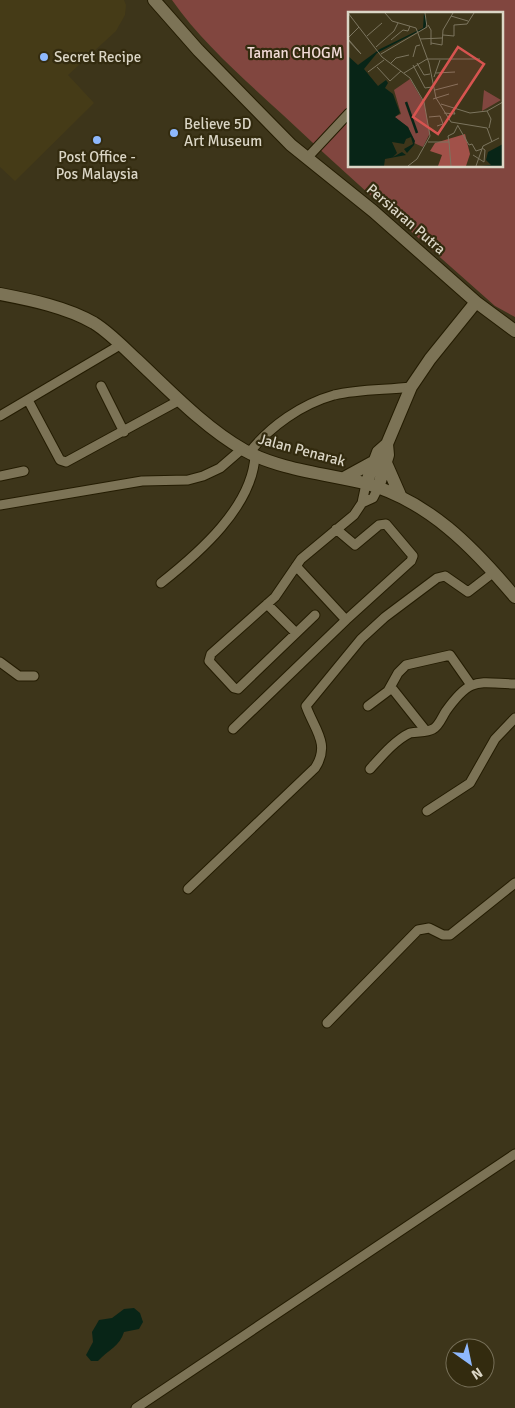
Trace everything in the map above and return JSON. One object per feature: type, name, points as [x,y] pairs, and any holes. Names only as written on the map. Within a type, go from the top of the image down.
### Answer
[{"type":"main road","name":"Persiaran Putra","points":[[154,0],[198,50],[285,138],[476,302],[515,331]]},
{"type":"main road","name":"Jalan Penarak","points":[[0,294],[43,304],[93,322],[180,400],[249,452],[400,495],[460,536],[515,597]]},
{"type":"main road","points":[[372,486],[387,444],[412,387],[430,359],[476,302]]},
{"type":"main road","points":[[344,478],[380,462]]},
{"type":"main road","points":[[380,462],[400,495]]},
{"type":"street","points":[[308,157],[348,114]]},
{"type":"street","points":[[0,416],[120,345]]},
{"type":"street","points":[[101,386],[124,432]]},
{"type":"street","points":[[0,505],[142,481],[188,480],[203,476],[249,452],[277,425],[319,400],[336,395],[412,387]]},
{"type":"street","points":[[28,400],[63,462],[124,432],[180,400]]},
{"type":"street","points":[[161,583],[201,548],[236,508],[248,488],[254,472],[249,452]]},
{"type":"street","points":[[0,476],[24,471]]},
{"type":"street","points":[[315,615],[241,687],[234,688],[209,661],[211,654],[274,598],[296,566],[310,550],[354,515],[372,486]]},
{"type":"street","points":[[233,730],[346,620],[411,561],[414,556],[386,524],[379,525],[355,545],[336,529]]},
{"type":"street","points":[[296,566],[346,620]]},
{"type":"street","points":[[188,889],[315,768],[321,758],[323,749],[306,706],[361,639],[385,617],[437,578],[445,576],[468,592],[494,572]]},
{"type":"street","points":[[267,604],[296,633]]},
{"type":"street","points":[[368,706],[382,697],[391,687],[398,673],[406,665],[450,655],[470,686]]},
{"type":"street","points":[[0,662],[19,676],[34,676]]},
{"type":"street","points":[[370,769],[402,738],[410,734],[426,732],[437,726],[459,694],[470,686],[484,681],[515,684]]},
{"type":"street","points":[[391,687],[426,732]]},
{"type":"street","points":[[426,811],[470,783],[495,739],[515,718]]},
{"type":"street","points":[[327,1023],[418,930],[429,928],[443,935],[450,935],[515,884]]},
{"type":"street","points":[[136,1408],[515,1154]]},
{"type":"shaded area","points":[[0,0],[124,0],[126,5],[125,15],[116,31],[68,75],[94,103],[15,181],[0,167]]},
{"type":"shaded area","points":[[134,1308],[140,1313],[143,1322],[139,1329],[124,1332],[120,1341],[113,1348],[98,1361],[91,1361],[86,1355],[93,1342],[92,1332],[99,1320],[112,1318],[124,1309]]},
{"type":"green space","name":"Taman CHOGM","points":[[172,0],[515,0],[515,317],[495,306],[388,211],[224,60]]},
{"type":"place","name":"Secret Recipe","points":[[44,57]]},
{"type":"place","name":"Believe 5D Art Museum","points":[[174,133]]},
{"type":"place","name":"Post Office - Pos Malaysia","points":[[97,140]]}]
